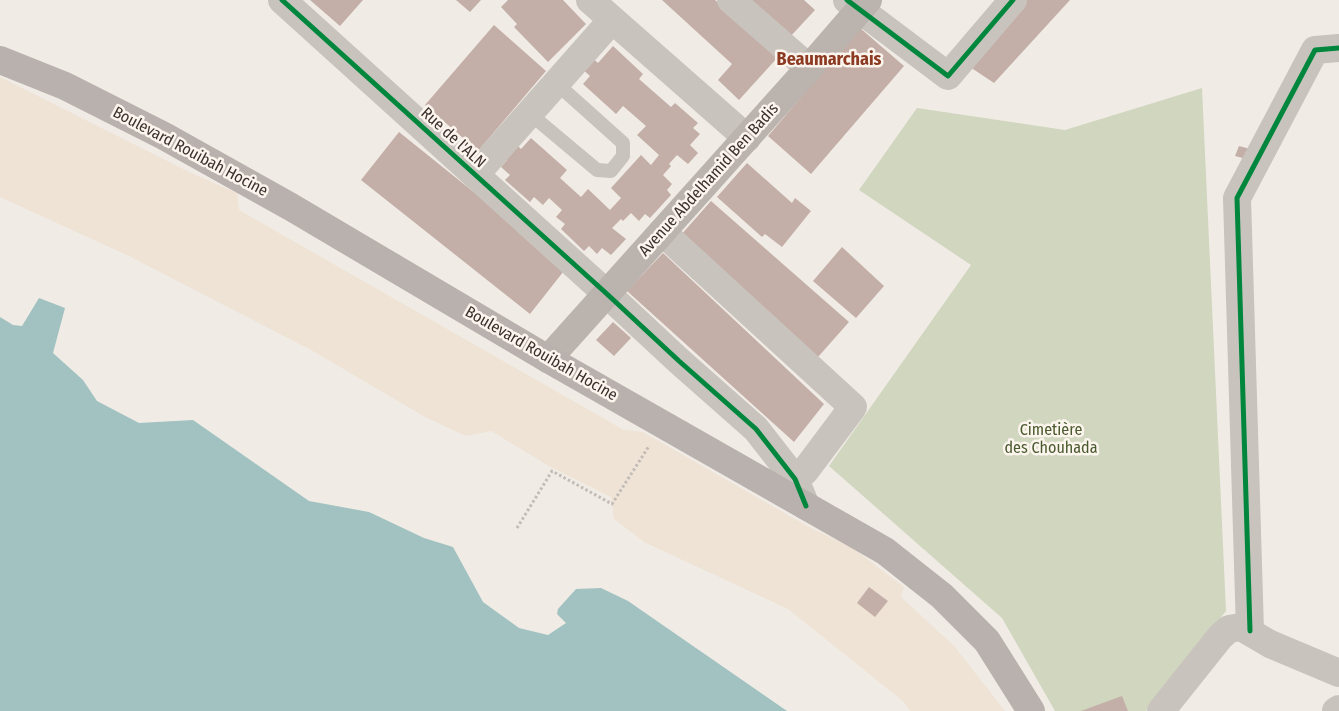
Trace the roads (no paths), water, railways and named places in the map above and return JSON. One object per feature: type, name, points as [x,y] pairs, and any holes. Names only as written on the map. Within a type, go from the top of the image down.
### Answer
[{"type":"main road","name":"Avenue Abdelhamid Ben Badis","points":[[548,359],[809,68],[858,3]]},
{"type":"main road","name":"Boulevard Rouibah Hocine","points":[[0,60],[65,86],[164,136],[291,207],[548,359],[884,551],[942,596],[987,641],[1031,711]]},
{"type":"street","name":"Rue de l'ALN","points":[[282,0],[756,429],[794,479],[806,506]]},
{"type":"street","points":[[590,0],[747,138]]},
{"type":"street","points":[[731,0],[809,68]]},
{"type":"street","points":[[858,3],[948,76],[1013,0]]},
{"type":"street","points":[[475,175],[612,20]]},
{"type":"street","points":[[1250,631],[1237,198],[1314,50],[1339,48]]},
{"type":"street","points":[[662,232],[853,407],[805,471],[794,479]]},
{"type":"street","points":[[1161,711],[1229,629],[1237,627],[1250,631],[1270,644],[1339,674]]},
{"type":"lane","points":[[530,113],[597,170],[611,171],[624,156],[623,143],[556,83]]},
{"type":"water","points":[[39,298],[65,308],[53,353],[83,380],[97,401],[139,423],[193,420],[309,501],[369,512],[424,538],[453,547],[483,602],[519,628],[548,635],[566,623],[557,614],[558,609],[576,589],[601,588],[628,601],[787,711],[0,711],[0,317],[13,325],[22,326]]},
{"type":"district","name":"Beaumarchais","points":[[829,60]]},
{"type":"park label","name":"Cimetière des Chouhada","points":[[1051,440]]}]
